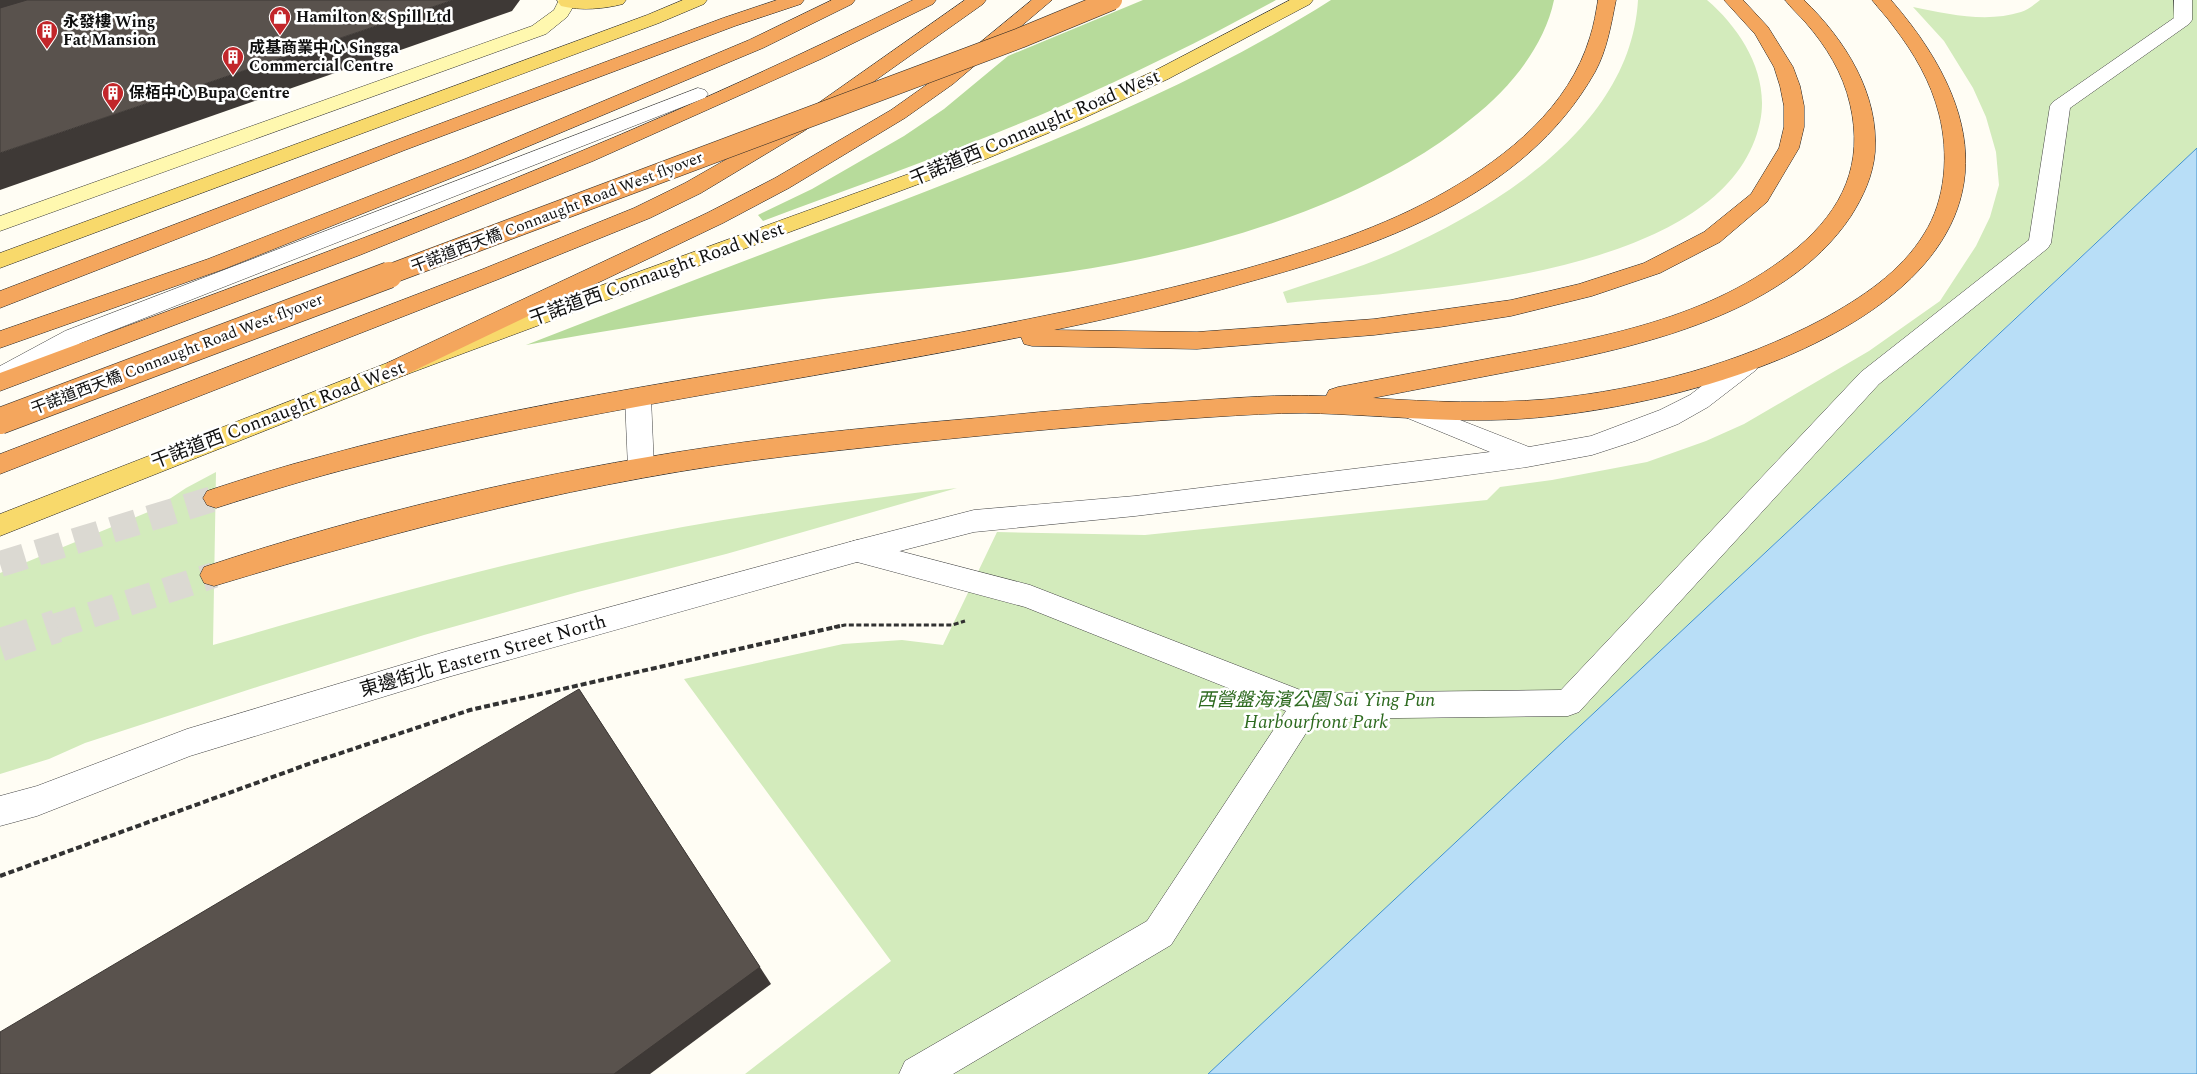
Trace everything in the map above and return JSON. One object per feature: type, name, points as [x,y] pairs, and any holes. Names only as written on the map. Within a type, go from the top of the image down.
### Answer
[{"type":"highway","points":[[0,300],[408,142],[729,22],[794,0]]},
{"type":"highway","points":[[0,340],[216,264],[350,212],[584,117],[756,44],[846,0]]},
{"type":"highway","name":"干諾道西天橋 Connaught Road West flyover","points":[[0,382],[497,192],[730,93],[927,0]]},
{"type":"highway","points":[[0,464],[491,274],[642,213],[693,188],[797,127],[977,0]]},
{"type":"highway","points":[[396,369],[715,218],[782,183],[851,143],[946,80],[1043,0]]},
{"type":"highway","name":"干諾道西天橋 Connaught Road West flyover","points":[[0,421],[1020,38],[1112,0]]},
{"type":"highway","points":[[216,498],[319,467],[417,442],[638,398],[983,337],[1149,301],[1286,264],[1377,234],[1430,209],[1497,169],[1527,145],[1553,120],[1588,70],[1598,45],[1607,0]]},
{"type":"highway","points":[[983,337],[1178,341],[1367,328],[1478,313],[1534,303],[1579,292],[1653,267],[1688,251],[1724,230],[1748,210],[1769,187],[1783,163],[1792,139],[1794,116],[1792,92],[1785,68],[1758,26],[1733,0]]},
{"type":"highway","points":[[1296,404],[1558,354],[1673,325],[1747,293],[1781,273],[1810,250],[1833,227],[1849,204],[1863,163],[1865,130],[1861,104],[1854,80],[1842,58],[1828,36],[1794,0]]},
{"type":"highway","points":[[1861,0],[1922,51]]},
{"type":"highway","points":[[214,575],[324,541],[429,513],[642,468],[750,451],[985,424],[1296,404],[1414,411],[1505,411],[1590,402],[1646,392],[1698,379],[1746,364],[1790,346],[1864,306],[1895,283],[1918,259],[1937,234],[1950,200],[1955,175],[1956,143],[1949,111],[1922,51],[1881,0]]},
{"type":"main road","points":[[0,224],[539,30],[561,13],[566,1],[598,3],[617,0]]},
{"type":"main road","points":[[0,262],[653,19],[698,0]]},
{"type":"main road","name":"干諾道西 Connaught Road West","points":[[0,525],[396,369],[979,155],[1075,115],[1170,71],[1304,0]]},
{"type":"street","points":[[918,1074],[1160,933],[1307,706],[1568,702],[1870,378],[2040,244],[2060,106],[2184,20],[2183,0]]},
{"type":"street","points":[[0,378],[73,337],[698,94]]},
{"type":"street","points":[[857,551],[974,521],[1135,506],[1527,457],[1592,445],[1669,417],[1699,401],[1746,364]]},
{"type":"street","points":[[638,398],[642,468]]},
{"type":"street","points":[[1414,411],[1527,457]]},
{"type":"street","name":"東邊街北 Eastern Street North","points":[[0,811],[37,801],[187,743],[448,664],[857,551],[1030,597],[1307,706]]},
{"type":"path","points":[[0,876],[314,762],[470,710],[845,625],[952,626]]},
{"type":"green space","points":[[1143,0],[1276,0],[1223,29],[1059,107],[912,166],[763,221],[758,215],[812,189],[904,136],[944,109],[1008,56]]},
{"type":"green space","points":[[1331,0],[1554,0],[1542,35],[1523,67],[1485,108],[1456,131],[1392,172],[1340,197],[1274,223],[1206,244],[1137,260],[1067,272],[787,304],[637,326],[526,345],[896,203],[1063,136],[1173,87],[1227,60]]},
{"type":"green space","points":[[1638,0],[1707,0],[1731,25],[1741,39],[1757,70],[1762,104],[1760,122],[1735,174],[1690,215],[1629,245],[1558,266],[1483,281],[1409,291],[1287,303],[1283,292],[1369,263],[1437,232],[1478,210],[1517,184],[1554,155],[1586,122],[1612,85],[1630,45]]},
{"type":"green space","name":"西營盤海濱公園 Sai Ying Pun Harbourfront Park","points":[[2040,0],[2197,0],[2197,148],[1208,1074],[745,1074],[891,961],[684,679],[843,644],[902,640],[943,645],[997,532],[1145,535],[1487,500],[1500,487],[1552,480],[1647,462],[1706,441],[1744,424],[1869,351],[1940,301],[1976,246],[1990,217],[1999,185],[1996,152],[1986,117],[1973,88],[1944,41],[1913,7],[1967,16],[1995,17],[2024,11]]},
{"type":"green space","points":[[216,472],[213,645],[455,578],[602,543],[779,511],[957,488],[726,554],[578,592],[424,635],[85,743],[49,759],[0,774],[0,573],[153,510],[186,488]]},
{"type":"water","points":[[2197,148],[2197,1074],[1208,1074],[2062,275]]},
{"type":"building","points":[[27,0],[453,0],[0,153],[0,8]]},
{"type":"building","points":[[579,689],[760,967],[614,1074],[0,1074],[0,1032]]},
{"type":"tunnel","points":[[0,564],[216,498]]},
{"type":"tunnel","points":[[54,627],[214,575]]},
{"type":"tunnel","points":[[0,645],[54,627]]},
{"type":"place","name":"Hamilton & Spill Ltd","points":[[280,36]]},
{"type":"place","name":"永發樓 Wing Fat Mansion","points":[[47,50]]},
{"type":"place","name":"成基商業中心 Singga Commercial Centre","points":[[233,76]]},
{"type":"place","name":"保栢中心 Bupa Centre","points":[[113,112]]}]
